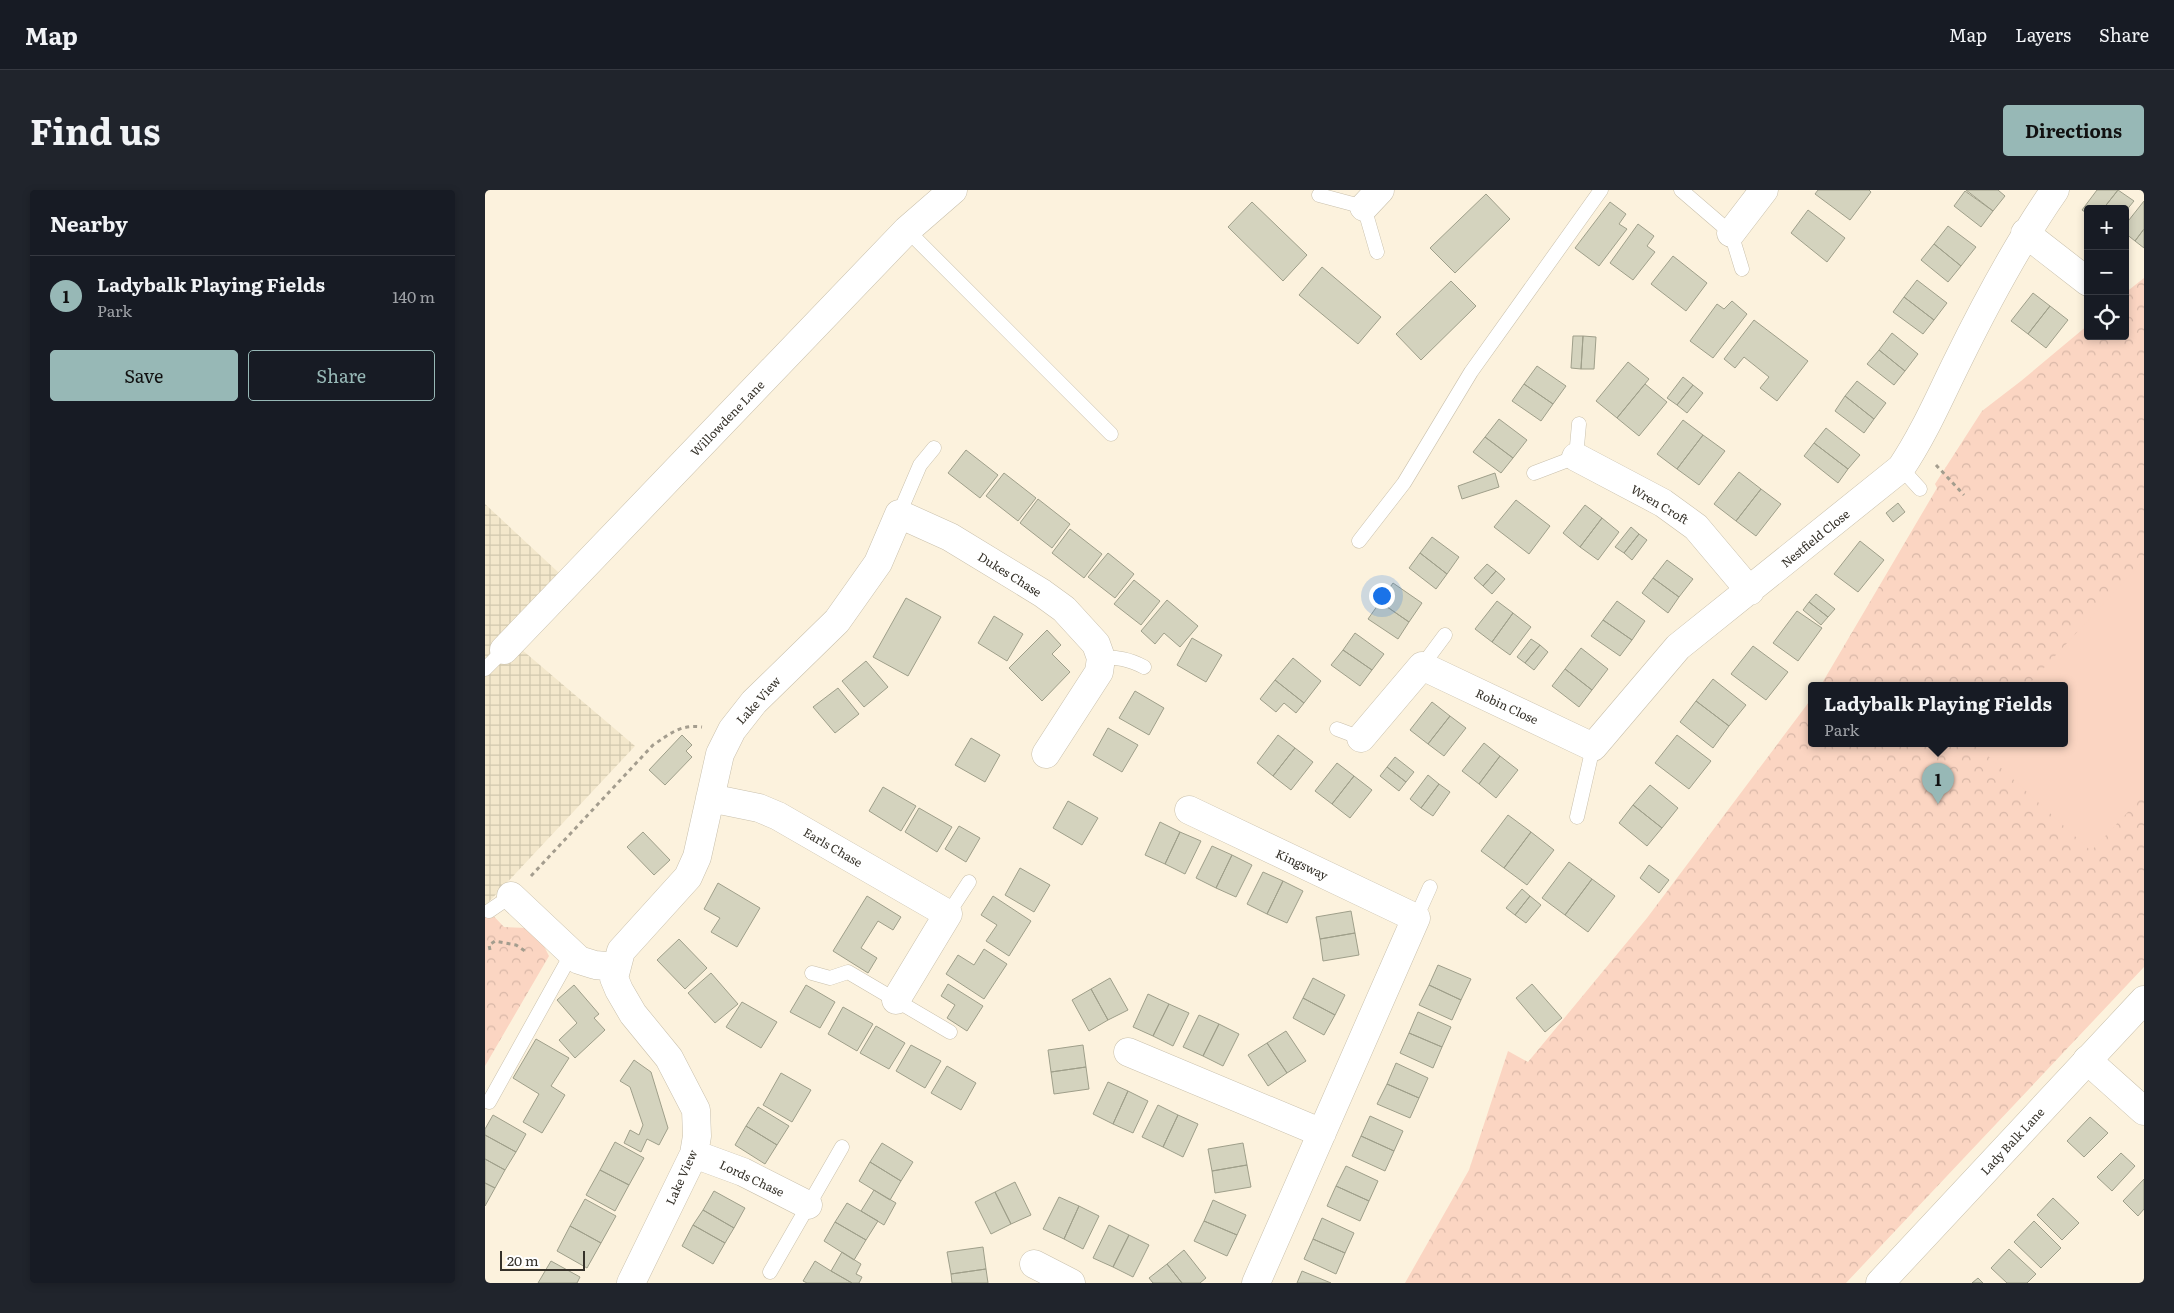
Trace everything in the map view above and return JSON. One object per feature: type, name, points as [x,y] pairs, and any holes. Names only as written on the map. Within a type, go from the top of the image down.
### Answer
[{"type":"street","name":"Willowdene Lane","points":[[504,650],[907,230],[953,190]]},
{"type":"street","points":[[1731,233],[1764,190]]},
{"type":"street","name":"Nestfield Close","points":[[1593,747],[1678,647],[1901,468],[1917,444],[1959,357],[2025,233],[2055,190]]},
{"type":"street","points":[[2025,233],[2084,279]]},
{"type":"street","name":"Wren Croft","points":[[1575,457],[1663,503],[1696,527],[1750,591]]},
{"type":"street","name":"Dukes Chase","points":[[899,514],[951,537],[1042,593],[1064,609],[1096,644],[1101,658]]},
{"type":"street","name":"Lake View","points":[[631,1283],[695,1154],[697,1136],[696,1110],[669,1058],[633,1014],[614,978],[621,951],[688,877],[697,857],[720,754],[732,730],[754,702],[837,622],[878,563],[899,514]]},
{"type":"street","points":[[1046,754],[1099,672],[1101,658]]},
{"type":"street","points":[[1349,734],[1422,666]]},
{"type":"street","name":"Robin Close","points":[[1422,666],[1593,747]]},
{"type":"street","name":"Earls Chase","points":[[710,798],[759,808],[778,816],[948,914]]},
{"type":"street","name":"Kingsway","points":[[1189,810],[1416,918]]},
{"type":"street","points":[[500,904],[579,960],[616,967]]},
{"type":"street","points":[[895,1000],[948,914]]},
{"type":"street","points":[[1256,1283],[1416,918]]},
{"type":"street","name":"Lady Balk Lane","points":[[1880,1283],[2144,1000]]},
{"type":"street","points":[[1128,1052],[1321,1133]]},
{"type":"street","points":[[2087,1060],[2144,1111]]},
{"type":"street","name":"Lords Chase","points":[[695,1154],[743,1172],[808,1205]]},
{"type":"street","points":[[1034,1264],[1071,1283]]},
{"type":"lane","points":[[1359,541],[1404,483],[1471,372],[1601,190]]},
{"type":"lane","points":[[1681,190],[1731,233],[1742,269]]},
{"type":"lane","points":[[1319,195],[1372,198],[1377,252]]},
{"type":"lane","points":[[907,230],[1111,434]]},
{"type":"lane","points":[[1534,473],[1575,457],[1579,424]]},
{"type":"lane","name":"Lake View","points":[[899,514],[920,464],[934,448]]},
{"type":"lane","points":[[1901,468],[1920,489]]},
{"type":"lane","points":[[1422,666],[1445,635]]},
{"type":"lane","points":[[485,669],[504,650]]},
{"type":"lane","points":[[1101,658],[1132,661],[1144,668]]},
{"type":"lane","name":"Nestfield Close","points":[[1577,816],[1593,747]]},
{"type":"lane","points":[[948,914],[969,882]]},
{"type":"lane","points":[[1416,918],[1430,887]]},
{"type":"lane","points":[[489,1102],[573,954]]},
{"type":"lane","points":[[813,973],[830,978],[848,972],[950,1032]]},
{"type":"lane","points":[[770,1272],[842,1147]]},
{"type":"path","points":[[1917,444],[1965,495]]},
{"type":"path","points":[[500,904],[653,745],[688,725],[732,730]]},
{"type":"path","points":[[490,950],[489,945],[495,941],[516,945],[533,955]]},
{"type":"shaded area","points":[[485,504],[572,585],[521,649],[635,746],[485,906]]},
{"type":"green space","points":[[2144,278],[2144,967],[1846,1283],[1405,1283],[1469,1170],[1508,1051],[1528,1062],[1647,918],[1808,703],[1808,747],[2068,747],[2068,682],[1823,682],[1937,488],[1935,484],[1982,411],[2084,328],[2084,340],[2129,340],[2129,290]]},
{"type":"green space","points":[[2144,560],[2144,795],[2091,851],[1978,747],[2068,747],[2068,682],[2031,682]]},
{"type":"green space","points":[[485,907],[504,927],[527,928],[544,946],[549,956],[485,1066]]},
{"type":"building","points":[[1818,190],[1869,190],[1871,192],[1850,220],[1815,194]]},
{"type":"building","points":[[1966,190],[1998,190],[2005,196],[1993,211]]},
{"type":"building","points":[[2097,190],[2118,190],[2106,205],[2086,205]]},
{"type":"building","points":[[2118,190],[2134,201],[2129,207],[2129,205],[2106,205]]},
{"type":"building","points":[[1965,191],[1993,211],[1981,227],[1954,206]]},
{"type":"building","points":[[1486,194],[1510,219],[1455,273],[1430,248]]},
{"type":"building","points":[[2144,201],[2144,229],[2135,241],[2129,236],[2129,220]]},
{"type":"building","points":[[1252,202],[1307,255],[1283,281],[1228,227]]},
{"type":"building","points":[[1610,202],[1626,214],[1619,224],[1627,229],[1599,266],[1575,248]]},
{"type":"building","points":[[1808,210],[1845,238],[1827,262],[1791,233]]},
{"type":"building","points":[[1638,224],[1654,236],[1647,246],[1655,252],[1633,280],[1610,263]]},
{"type":"building","points":[[1948,226],[1976,247],[1961,266],[1934,244]]},
{"type":"building","points":[[2144,229],[2144,248],[2135,241]]},
{"type":"building","points":[[1934,244],[1961,266],[1948,282],[1921,260]]},
{"type":"building","points":[[1673,256],[1707,283],[1686,311],[1651,284]]},
{"type":"building","points":[[1322,267],[1381,317],[1358,344],[1299,295]]},
{"type":"building","points":[[1917,280],[1947,303],[1934,320],[1904,297]]},
{"type":"building","points":[[1451,281],[1476,306],[1421,360],[1396,334]]},
{"type":"building","points":[[2033,293],[2050,306],[2028,334],[2011,321]]},
{"type":"building","points":[[1904,297],[1934,320],[1923,334],[1893,312]]},
{"type":"building","points":[[1732,301],[1747,314],[1713,358],[1690,341],[1717,304],[1724,309]]},
{"type":"building","points":[[2050,306],[2068,320],[2046,348],[2028,334]]},
{"type":"building","points":[[1754,320],[1808,361],[1777,401],[1760,388],[1769,377],[1744,357],[1735,368],[1724,359]]},
{"type":"building","points":[[1892,333],[1918,354],[1905,371],[1879,350]]},
{"type":"building","points":[[1573,336],[1583,336],[1581,369],[1571,368]]},
{"type":"building","points":[[1583,336],[1596,337],[1594,369],[1581,369]]},
{"type":"building","points":[[1879,350],[1905,371],[1894,385],[1867,364]]},
{"type":"building","points":[[1628,362],[1649,379],[1617,418],[1596,401]]},
{"type":"building","points":[[1537,366],[1566,386],[1553,404],[1524,384]]},
{"type":"building","points":[[1683,377],[1693,385],[1677,405],[1667,398]]},
{"type":"building","points":[[1857,381],[1886,403],[1874,419],[1845,396]]},
{"type":"building","points":[[1524,384],[1553,404],[1541,421],[1512,401]]},
{"type":"building","points":[[1645,384],[1667,402],[1639,436],[1617,418]]},
{"type":"building","points":[[1693,385],[1703,393],[1687,413],[1677,405]]},
{"type":"building","points":[[1845,396],[1874,419],[1864,433],[1835,411]]},
{"type":"building","points":[[1499,419],[1527,440],[1513,458],[1485,437]]},
{"type":"building","points":[[1683,420],[1703,435],[1677,469],[1657,454]]},
{"type":"building","points":[[1826,428],[1860,455],[1848,469],[1814,443]]},
{"type":"building","points":[[1703,435],[1725,451],[1699,485],[1677,469]]},
{"type":"building","points":[[1485,437],[1513,458],[1501,473],[1473,452]]},
{"type":"building","points":[[1814,443],[1848,469],[1838,483],[1804,456]]},
{"type":"building","points":[[966,450],[998,475],[980,498],[948,473]]},
{"type":"building","points":[[1739,472],[1761,489],[1736,521],[1714,504]]},
{"type":"building","points":[[1004,473],[1036,498],[1018,521],[986,496]]},
{"type":"building","points":[[1495,473],[1499,487],[1462,499],[1458,486]]},
{"type":"building","points":[[1761,489],[1781,504],[1756,536],[1736,521]]},
{"type":"building","points":[[1038,499],[1070,524],[1052,548],[1020,523]]},
{"type":"building","points":[[1516,500],[1550,526],[1529,554],[1494,527]]},
{"type":"building","points":[[1898,503],[1905,512],[1893,522],[1886,513]]},
{"type":"building","points":[[1585,505],[1602,518],[1580,547],[1563,533]]},
{"type":"building","points":[[1602,518],[1619,532],[1598,560],[1580,547]]},
{"type":"building","points":[[1631,527],[1639,534],[1624,553],[1615,547]]},
{"type":"building","points":[[1070,529],[1102,554],[1084,578],[1052,553]]},
{"type":"building","points":[[1639,534],[1647,540],[1632,560],[1624,553]]},
{"type":"building","points":[[1432,537],[1459,557],[1447,574],[1420,553]]},
{"type":"building","points":[[1860,541],[1884,560],[1858,592],[1834,574]]},
{"type":"building","points":[[1108,553],[1134,574],[1115,598],[1088,577]]},
{"type":"building","points":[[1420,553],[1447,574],[1436,589],[1409,568]]},
{"type":"building","points":[[1667,560],[1693,579],[1679,597],[1653,578]]},
{"type":"building","points":[[1487,564],[1496,571],[1483,586],[1474,578]]},
{"type":"building","points":[[1496,571],[1505,579],[1492,594],[1483,586]]},
{"type":"building","points":[[1653,578],[1679,597],[1668,613],[1642,593]]},
{"type":"building","points":[[1134,580],[1160,601],[1141,625],[1114,604]]},
{"type":"building","points":[[1393,583],[1422,603],[1409,622],[1380,602]]},
{"type":"building","points":[[1816,594],[1835,609],[1828,617],[1809,602]]},
{"type":"building","points":[[906,598],[941,617],[908,676],[873,657]]},
{"type":"building","points":[[1167,600],[1198,626],[1180,647],[1164,633],[1155,644],[1141,631]]},
{"type":"building","points":[[1497,601],[1513,613],[1492,642],[1475,629]]},
{"type":"building","points":[[1617,601],[1645,621],[1632,640],[1603,620]]},
{"type":"building","points":[[1380,602],[1409,622],[1398,639],[1368,619]]},
{"type":"building","points":[[1809,602],[1828,617],[1821,625],[1803,610]]},
{"type":"building","points":[[1797,611],[1822,628],[1798,661],[1773,643]]},
{"type":"building","points":[[1513,613],[1531,627],[1510,655],[1492,642]]},
{"type":"building","points":[[994,616],[1023,634],[1007,661],[978,643]]},
{"type":"building","points":[[1603,620],[1632,640],[1620,656],[1591,636]]},
{"type":"building","points":[[1047,630],[1061,645],[1052,654],[1070,672],[1042,701],[1009,668]]},
{"type":"building","points":[[1355,633],[1384,654],[1372,670],[1343,650]]},
{"type":"building","points":[[1192,638],[1222,655],[1206,682],[1177,665]]},
{"type":"building","points":[[1531,639],[1540,645],[1525,663],[1517,657]]},
{"type":"building","points":[[1540,645],[1548,652],[1534,670],[1525,663]]},
{"type":"building","points":[[1753,646],[1788,672],[1766,700],[1731,674]]},
{"type":"building","points":[[1581,648],[1608,669],[1592,690],[1565,669]]},
{"type":"building","points":[[1343,650],[1372,670],[1360,686],[1331,665]]},
{"type":"building","points":[[1293,658],[1321,681],[1304,703],[1275,680]]},
{"type":"building","points":[[866,661],[888,687],[864,707],[842,681]]},
{"type":"building","points":[[1565,669],[1592,690],[1579,707],[1552,686]]},
{"type":"building","points":[[1713,679],[1746,705],[1729,726],[1696,701]]},
{"type":"building","points":[[1275,680],[1304,703],[1296,713],[1284,703],[1276,712],[1260,699]]},
{"type":"building","points":[[838,688],[859,714],[835,733],[813,707]]},
{"type":"building","points":[[1135,691],[1164,708],[1149,735],[1119,718]]},
{"type":"building","points":[[1696,701],[1729,726],[1713,748],[1680,722]]},
{"type":"building","points":[[1432,702],[1450,716],[1428,744],[1410,730]]},
{"type":"building","points":[[1450,716],[1466,728],[1444,756],[1428,744]]},
{"type":"building","points":[[1108,728],[1138,745],[1122,772],[1093,755]]},
{"type":"building","points":[[682,735],[692,745],[686,751],[692,757],[665,785],[649,770]]},
{"type":"building","points":[[1278,735],[1295,748],[1273,776],[1257,763]]},
{"type":"building","points":[[1677,735],[1711,761],[1689,789],[1655,763]]},
{"type":"building","points":[[971,738],[1000,755],[985,782],[955,765]]},
{"type":"building","points":[[1484,743],[1500,756],[1479,784],[1462,771]]},
{"type":"building","points":[[1295,748],[1313,762],[1291,790],[1273,776]]},
{"type":"building","points":[[1500,756],[1518,770],[1496,798],[1479,784]]},
{"type":"building","points":[[1395,757],[1414,772],[1406,782],[1387,767]]},
{"type":"building","points":[[1337,763],[1354,776],[1332,804],[1315,791]]},
{"type":"building","points":[[1387,767],[1406,782],[1399,791],[1380,776]]},
{"type":"building","points":[[1428,775],[1439,784],[1421,808],[1410,799]]},
{"type":"building","points":[[1354,776],[1372,790],[1350,818],[1332,804]]},
{"type":"building","points":[[1439,784],[1450,792],[1433,816],[1421,808]]},
{"type":"building","points":[[1650,785],[1678,808],[1662,828],[1633,805]]},
{"type":"building","points":[[883,787],[916,806],[901,831],[869,811]]},
{"type":"building","points":[[1068,801],[1098,818],[1082,845],[1053,828]]},
{"type":"building","points":[[1633,805],[1662,828],[1647,846],[1619,823]]},
{"type":"building","points":[[919,808],[952,827],[937,852],[905,832]]},
{"type":"building","points":[[1508,815],[1531,832],[1504,868],[1481,851]]},
{"type":"building","points":[[1160,822],[1180,832],[1165,864],[1145,855]]},
{"type":"building","points":[[959,826],[980,838],[966,862],[945,849]]},
{"type":"building","points":[[643,832],[670,860],[654,875],[627,847]]},
{"type":"building","points":[[1180,832],[1201,841],[1185,874],[1165,864]]},
{"type":"building","points":[[1531,832],[1554,850],[1527,885],[1504,868]]},
{"type":"building","points":[[1212,846],[1232,855],[1216,888],[1196,878]]},
{"type":"building","points":[[1232,855],[1252,865],[1236,897],[1216,888]]},
{"type":"building","points":[[1569,862],[1592,879],[1565,915],[1542,898]]},
{"type":"building","points":[[1649,865],[1669,880],[1659,893],[1640,878]]},
{"type":"building","points":[[1020,868],[1050,885],[1034,912],[1005,895]]},
{"type":"building","points":[[1263,872],[1283,881],[1267,914],[1247,904]]},
{"type":"building","points":[[1592,879],[1615,896],[1588,932],[1565,915]]},
{"type":"building","points":[[1283,881],[1303,891],[1287,923],[1267,914]]},
{"type":"building","points":[[718,883],[760,908],[737,947],[711,932],[720,918],[704,909]]},
{"type":"building","points":[[1522,889],[1530,896],[1515,915],[1506,908]]},
{"type":"building","points":[[867,896],[901,917],[893,930],[878,921],[861,948],[877,958],[868,973],[833,951]]},
{"type":"building","points":[[993,896],[1031,921],[1009,956],[986,941],[997,925],[981,915]]},
{"type":"building","points":[[1530,896],[1541,905],[1526,923],[1515,915]]},
{"type":"building","points":[[1351,911],[1355,933],[1320,939],[1316,917]]},
{"type":"building","points":[[1355,933],[1359,955],[1323,961],[1320,939]]},
{"type":"building","points":[[679,939],[707,968],[685,989],[657,960]]},
{"type":"building","points":[[984,949],[1007,964],[984,999],[946,974],[958,955],[974,965]]},
{"type":"building","points":[[1438,965],[1471,979],[1461,1000],[1429,985]]},
{"type":"building","points":[[711,973],[738,1004],[715,1023],[688,993]]},
{"type":"building","points":[[1110,978],[1128,1010],[1108,1020],[1091,989]]},
{"type":"building","points":[[1313,978],[1345,995],[1335,1015],[1303,998]]},
{"type":"building","points":[[948,984],[983,1006],[967,1031],[947,1018],[955,1005],[941,996]]},
{"type":"building","points":[[1532,984],[1562,1018],[1545,1032],[1516,998]]},
{"type":"building","points":[[574,985],[599,1014],[594,1018],[605,1030],[575,1058],[559,1040],[577,1023],[557,1000]]},
{"type":"building","points":[[806,985],[835,1002],[820,1028],[790,1012]]},
{"type":"building","points":[[1429,985],[1461,1000],[1452,1020],[1419,1005]]},
{"type":"building","points":[[1091,989],[1108,1020],[1089,1031],[1072,1000]]},
{"type":"building","points":[[1148,994],[1169,1004],[1153,1036],[1133,1027]]},
{"type":"building","points":[[1303,998],[1335,1015],[1324,1035],[1293,1018]]},
{"type":"building","points":[[742,1002],[777,1022],[761,1048],[726,1027]]},
{"type":"building","points":[[1169,1004],[1189,1013],[1173,1046],[1153,1036]]},
{"type":"building","points":[[843,1007],[873,1024],[857,1051],[828,1034]]},
{"type":"building","points":[[1418,1012],[1451,1027],[1442,1047],[1409,1033]]},
{"type":"building","points":[[1199,1015],[1219,1024],[1203,1056],[1183,1047]]},
{"type":"building","points":[[1219,1024],[1239,1034],[1223,1066],[1203,1056]]},
{"type":"building","points":[[876,1026],[905,1043],[889,1069],[860,1053]]},
{"type":"building","points":[[1286,1031],[1306,1061],[1287,1073],[1267,1043]]},
{"type":"building","points":[[1409,1033],[1442,1047],[1433,1068],[1400,1053]]},
{"type":"building","points":[[536,1039],[569,1058],[551,1086],[565,1095],[542,1133],[523,1122],[539,1094],[513,1078]]},
{"type":"building","points":[[1267,1043],[1287,1073],[1268,1086],[1248,1055]]},
{"type":"building","points":[[911,1045],[941,1061],[925,1088],[896,1071]]},
{"type":"building","points":[[1083,1045],[1086,1067],[1051,1072],[1048,1050]]},
{"type":"building","points":[[634,1060],[651,1072],[668,1128],[659,1145],[647,1139],[641,1152],[624,1143],[630,1130],[639,1135],[643,1125],[630,1087],[620,1081]]},
{"type":"building","points":[[1396,1063],[1428,1078],[1419,1098],[1387,1084]]},
{"type":"building","points":[[947,1066],[976,1083],[961,1110],[931,1093]]},
{"type":"building","points":[[1086,1067],[1089,1089],[1054,1094],[1051,1072]]},
{"type":"building","points":[[781,1073],[811,1090],[792,1122],[763,1105]]},
{"type":"building","points":[[1108,1082],[1128,1091],[1113,1124],[1093,1114]]},
{"type":"building","points":[[1387,1084],[1419,1098],[1410,1118],[1377,1104]]},
{"type":"building","points":[[1128,1091],[1148,1101],[1133,1133],[1113,1124]]},
{"type":"building","points":[[1158,1105],[1178,1115],[1163,1147],[1142,1137]]},
{"type":"building","points":[[758,1107],[789,1126],[777,1145],[746,1126]]},
{"type":"building","points":[[493,1115],[526,1134],[516,1152],[485,1135],[485,1129]]},
{"type":"building","points":[[1178,1115],[1198,1124],[1183,1157],[1163,1147]]},
{"type":"building","points":[[1370,1116],[1403,1131],[1394,1151],[1361,1136]]},
{"type":"building","points":[[2090,1117],[2108,1133],[2084,1157],[2067,1141]]},
{"type":"building","points":[[746,1126],[777,1145],[765,1164],[735,1145]]},
{"type":"building","points":[[485,1135],[516,1152],[505,1170],[485,1159]]},
{"type":"building","points":[[1361,1136],[1394,1151],[1385,1171],[1352,1156]]},
{"type":"building","points":[[615,1142],[644,1158],[629,1185],[600,1170]]},
{"type":"building","points":[[882,1143],[913,1162],[901,1181],[870,1162]]},
{"type":"building","points":[[1243,1143],[1247,1165],[1212,1171],[1208,1149]]},
{"type":"building","points":[[2121,1153],[2135,1166],[2112,1191],[2097,1177]]},
{"type":"building","points":[[485,1159],[505,1170],[495,1188],[485,1183]]},
{"type":"building","points":[[870,1162],[901,1181],[890,1200],[859,1181]]},
{"type":"building","points":[[1247,1165],[1251,1187],[1215,1193],[1212,1171]]},
{"type":"building","points":[[1346,1166],[1378,1181],[1369,1201],[1336,1186]]},
{"type":"building","points":[[600,1170],[629,1185],[615,1211],[586,1195]]},
{"type":"building","points":[[2144,1179],[2144,1209],[2138,1216],[2123,1201]]},
{"type":"building","points":[[1015,1182],[1031,1215],[1011,1224],[995,1192]]},
{"type":"building","points":[[485,1183],[495,1188],[485,1206]]},
{"type":"building","points":[[1336,1186],[1369,1201],[1360,1221],[1327,1206]]},
{"type":"building","points":[[874,1190],[896,1203],[884,1225],[861,1211]]},
{"type":"building","points":[[714,1191],[745,1208],[734,1228],[703,1210]]},
{"type":"building","points":[[995,1192],[1011,1224],[991,1234],[975,1202]]},
{"type":"building","points":[[1059,1197],[1079,1206],[1064,1239],[1043,1229]]},
{"type":"building","points":[[2053,1198],[2079,1223],[2062,1240],[2037,1215]]},
{"type":"building","points":[[585,1199],[616,1216],[601,1243],[570,1226]]},
{"type":"building","points":[[1213,1200],[1246,1215],[1237,1235],[1204,1221]]},
{"type":"building","points":[[847,1203],[878,1221],[866,1240],[835,1222]]},
{"type":"building","points":[[1079,1206],[1099,1216],[1083,1249],[1064,1239]]},
{"type":"building","points":[[703,1210],[734,1228],[725,1243],[693,1225]]},
{"type":"building","points":[[1322,1218],[1354,1233],[1345,1253],[1313,1239]]},
{"type":"building","points":[[1204,1221],[1237,1235],[1227,1256],[1194,1241]]},
{"type":"building","points":[[2034,1221],[2061,1248],[2041,1268],[2014,1242]]},
{"type":"building","points":[[835,1222],[866,1240],[854,1260],[824,1241]]},
{"type":"building","points":[[693,1225],[725,1243],[713,1264],[682,1246]]},
{"type":"building","points":[[1109,1225],[1129,1235],[1113,1267],[1093,1258]]},
{"type":"building","points":[[570,1226],[601,1243],[587,1268],[557,1251]]},
{"type":"building","points":[[1129,1235],[1149,1245],[1133,1277],[1113,1267]]},
{"type":"building","points":[[1313,1239],[1345,1253],[1336,1274],[1304,1259]]},
{"type":"building","points":[[983,1247],[986,1269],[951,1274],[947,1252]]},
{"type":"building","points":[[2009,1249],[2036,1274],[2027,1283],[2007,1283],[1991,1268]]},
{"type":"building","points":[[1184,1250],[1206,1278],[1200,1283],[1182,1283],[1167,1264]]},
{"type":"building","points":[[842,1252],[861,1264],[856,1274],[862,1277],[859,1283],[852,1283],[831,1271]]},
{"type":"building","points":[[551,1261],[580,1277],[577,1283],[538,1283]]},
{"type":"building","points":[[815,1261],[852,1283],[807,1283],[803,1281]]},
{"type":"building","points":[[1167,1264],[1182,1283],[1153,1283],[1149,1278]]},
{"type":"building","points":[[986,1269],[988,1283],[952,1283],[951,1274]]},
{"type":"building","points":[[1302,1271],[1331,1283],[1297,1283]]},
{"type":"building","points":[[1978,1278],[1983,1283],[1972,1283]]},
{"type":"place","name":"Ladybalk Playing Fields","points":[[1938,804]]}]
